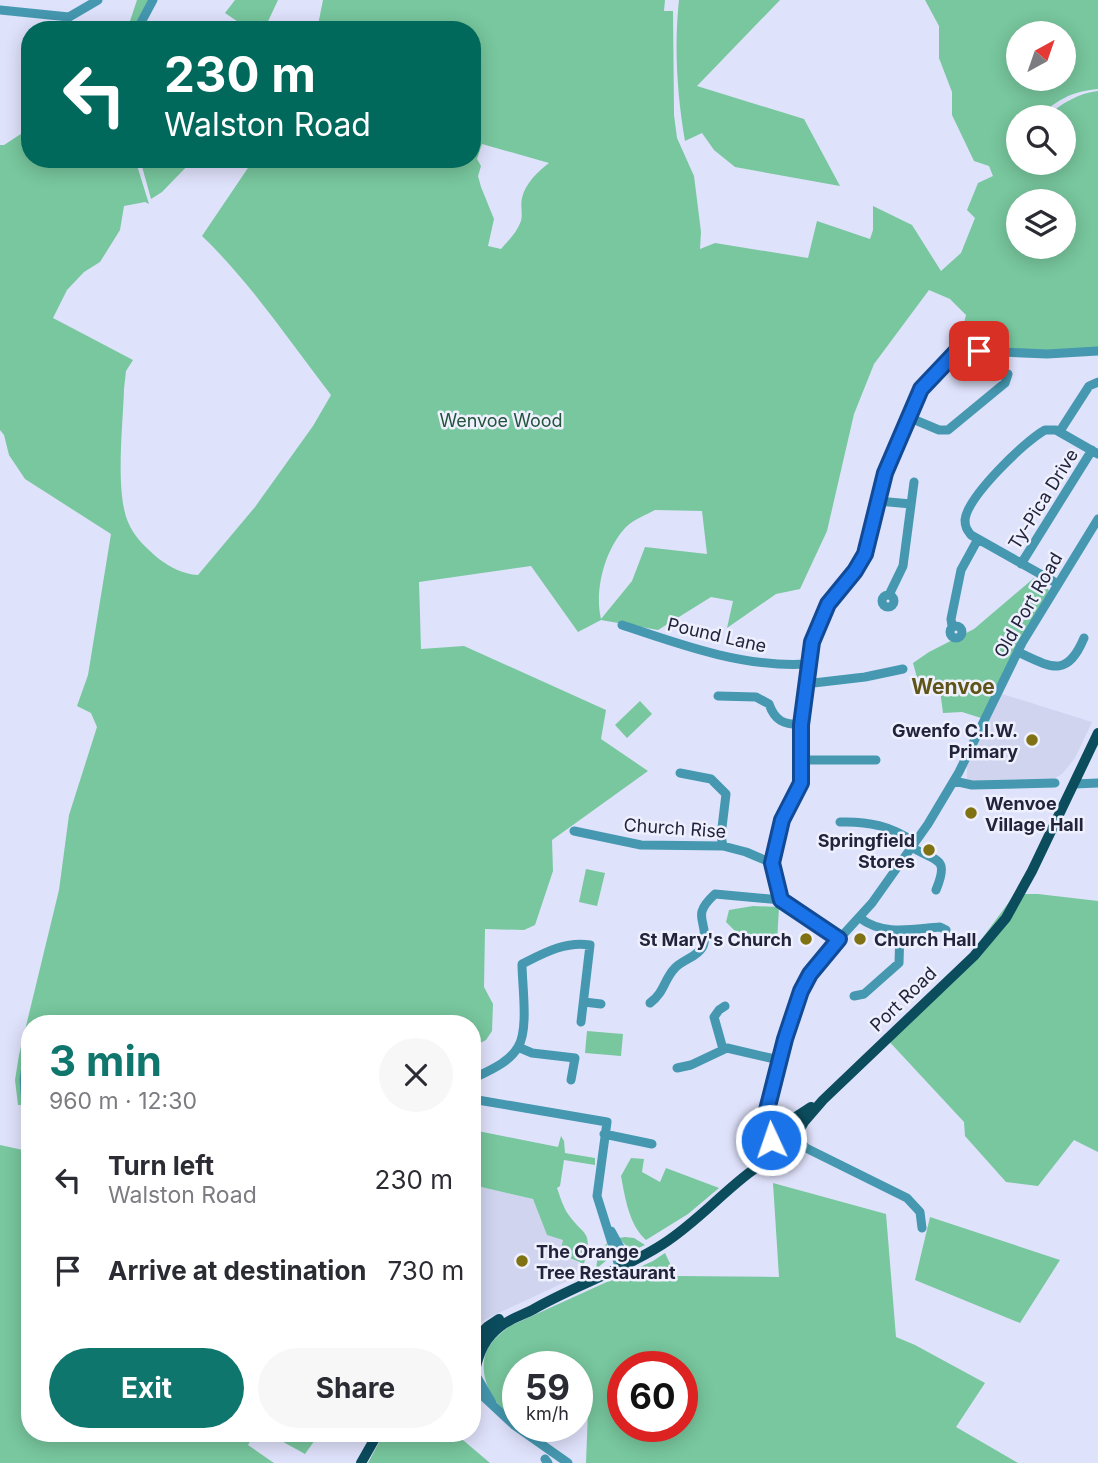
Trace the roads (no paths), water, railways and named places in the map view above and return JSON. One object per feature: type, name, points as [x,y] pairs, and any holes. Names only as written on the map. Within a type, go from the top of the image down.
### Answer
[{"type":"main road","name":"Port Road","points":[[481,1348],[493,1332],[544,1301],[658,1247],[691,1224],[739,1180],[794,1145],[804,1122],[823,1100],[990,938],[1013,908],[1098,733]]},
{"type":"main road","name":"Port Road","points":[[739,1180],[764,1153],[774,1128],[823,1100]]},
{"type":"main road","points":[[784,1124],[793,1128],[796,1137]]},
{"type":"main road","points":[[770,1137],[778,1149],[788,1149]]},
{"type":"main road","name":"Port Road","points":[[481,1332],[500,1319],[544,1301]]},
{"type":"main road","points":[[361,1463],[373,1442]]},
{"type":"street","points":[[0,10],[69,18],[98,0]]},
{"type":"street","points":[[141,21],[153,0]]},
{"type":"street","points":[[781,900],[772,863],[782,820],[801,783],[801,725],[807,664],[818,622],[865,554],[885,473],[923,384],[957,351],[1047,354],[1098,351]]},
{"type":"street","points":[[908,417],[939,430],[948,430],[1005,383],[1008,374]]},
{"type":"street","points":[[1060,431],[1089,386],[1098,382]]},
{"type":"street","points":[[1058,584],[978,539],[968,531],[965,519],[988,481],[1041,432],[1049,429],[1060,431],[1095,452]]},
{"type":"street","name":"Ty-Pica Drive","points":[[1021,564],[1095,452]]},
{"type":"street","points":[[889,595],[903,566],[914,482]]},
{"type":"street","points":[[878,501],[911,504]]},
{"type":"street","name":"Old Port Road","points":[[770,1137],[766,1123],[779,1060],[801,991],[810,974],[860,918],[954,781],[1018,652],[1098,519]]},
{"type":"street","points":[[952,626],[961,570],[978,539]]},
{"type":"street","name":"Pound Lane","points":[[622,625],[717,654],[785,666],[807,664]]},
{"type":"street","points":[[1018,652],[1051,665],[1062,666],[1072,661],[1084,638]]},
{"type":"street","points":[[805,684],[865,677],[903,669]]},
{"type":"street","points":[[718,696],[756,697],[769,704],[774,718],[785,724],[801,725]]},
{"type":"street","points":[[802,760],[876,760]]},
{"type":"street","points":[[1081,768],[1086,777],[1096,783]]},
{"type":"street","points":[[680,773],[712,779],[726,794],[721,836],[723,846]]},
{"type":"street","points":[[954,781],[972,785],[1055,783]]},
{"type":"street","points":[[1074,784],[1096,783]]},
{"type":"street","points":[[840,822],[883,825],[898,831],[939,861],[942,874],[936,890]]},
{"type":"street","name":"Church Rise","points":[[574,831],[641,845],[723,846],[772,863]]},
{"type":"street","points":[[650,1003],[659,997],[673,969],[701,950],[704,943],[700,917],[704,906],[715,894],[781,900],[839,939]]},
{"type":"street","points":[[860,918],[873,927],[900,930],[940,927],[946,929]]},
{"type":"street","points":[[854,996],[864,994],[899,963],[900,930]]},
{"type":"street","points":[[481,1074],[496,1067],[518,1047],[523,1031],[522,964],[549,951],[575,943],[590,945],[582,1022]]},
{"type":"street","points":[[584,1002],[601,1004]]},
{"type":"street","points":[[723,1049],[715,1017],[725,1006]]},
{"type":"street","points":[[518,1047],[532,1053],[575,1058],[571,1080]]},
{"type":"street","points":[[677,1068],[691,1065],[723,1049],[737,1049],[779,1060]]},
{"type":"street","points":[[481,1101],[607,1122],[597,1196],[607,1227],[624,1264]]},
{"type":"street","points":[[769,1108],[773,1117],[784,1124]]},
{"type":"street","points":[[604,1134],[652,1144]]},
{"type":"street","points":[[796,1137],[806,1148],[907,1198],[920,1212],[922,1228]]},
{"type":"street","points":[[788,1149],[806,1148]]},
{"type":"street","points":[[481,1384],[492,1404]]},
{"type":"street","points":[[481,1394],[528,1435],[567,1463]]},
{"type":"place","name":"Gwenfo C.I.W. Primary","points":[[1032,740]]},
{"type":"place","name":"Wenvoe Village Hall","points":[[971,813]]},
{"type":"place","name":"Springfield Stores","points":[[929,850]]},
{"type":"place","name":"St Mary's Church","points":[[806,939]]},
{"type":"place","name":"Church Hall","points":[[860,939]]},
{"type":"place","name":"The Orange Tree Restaurant","points":[[522,1261]]},
{"type":"district","name":"Wenvoe","points":[[953,686]]},
{"type":"park label","name":"Wenvoe Wood","points":[[501,420]]}]
